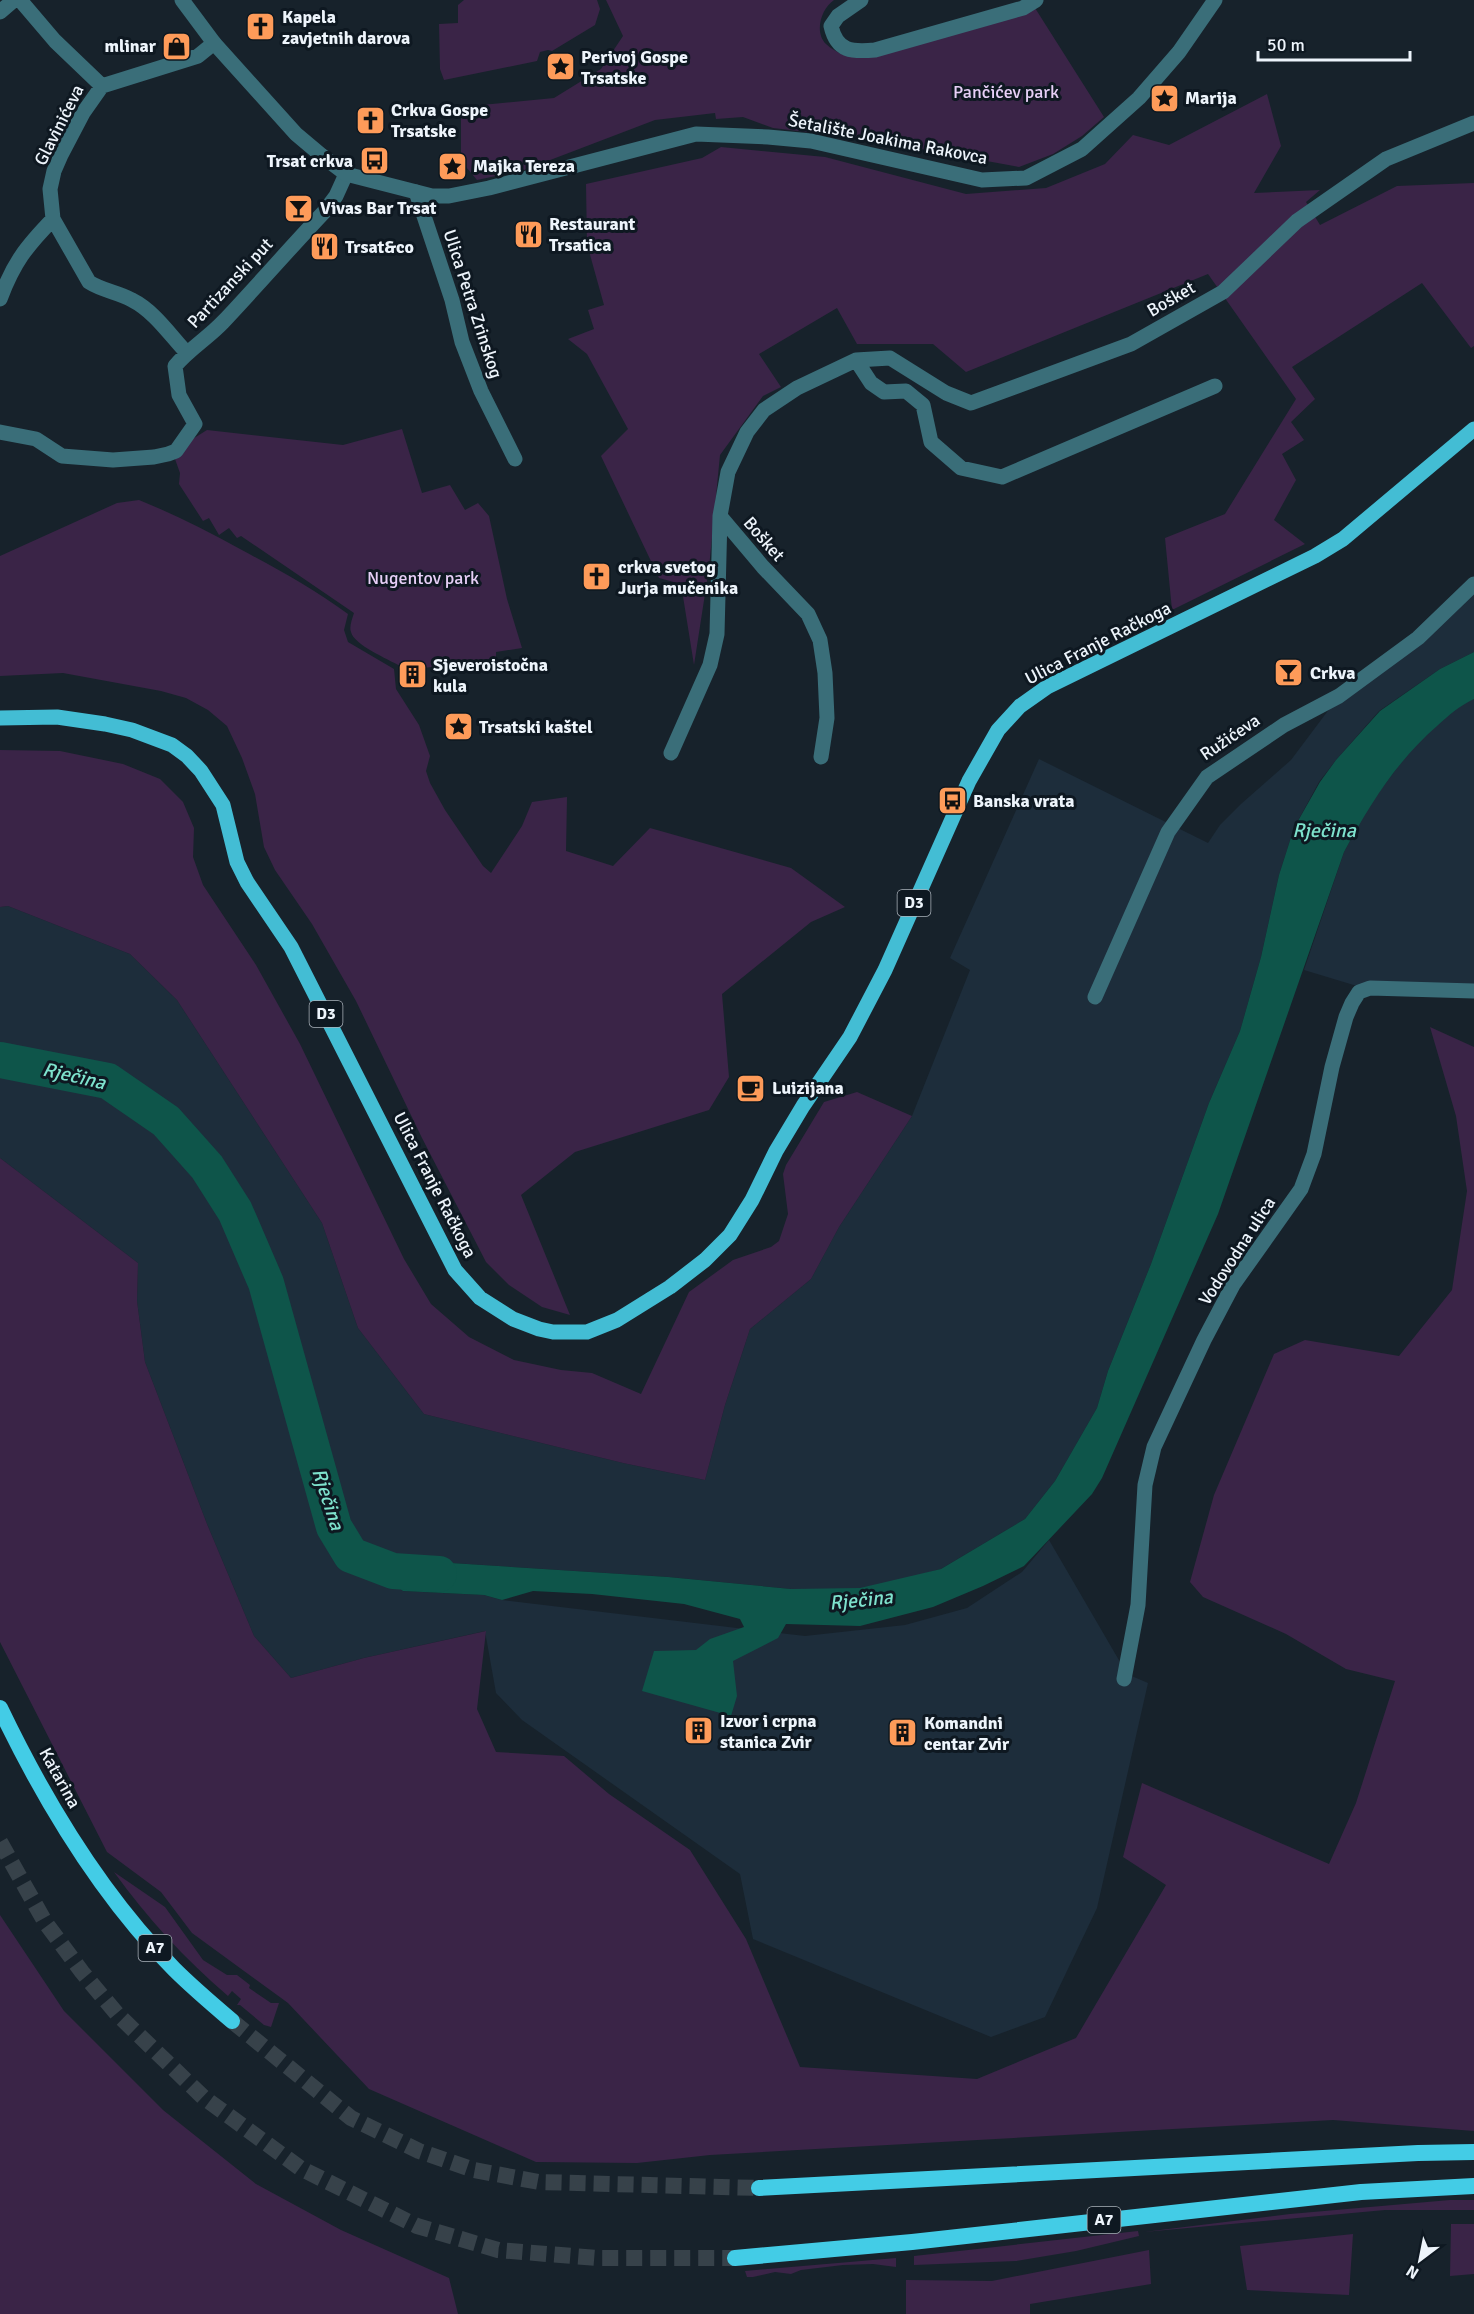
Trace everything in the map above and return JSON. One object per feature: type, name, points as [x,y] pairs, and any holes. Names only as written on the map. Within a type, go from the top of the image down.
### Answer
[{"type":"highway","name":"Katarina","points":[[0,1708],[45,1794],[89,1865],[141,1933],[174,1969],[232,2021]]},
{"type":"highway","points":[[759,2188],[1418,2153],[1474,2152]]},
{"type":"highway","name":"A7","points":[[735,2258],[912,2242],[1361,2192],[1474,2186]]},
{"type":"main road","name":"Ulica Franje Račkoga","points":[[0,718],[57,717],[132,730],[165,741],[194,763],[210,782],[223,805],[232,845],[241,870],[291,947],[456,1270],[480,1298],[513,1319],[546,1330],[587,1332],[617,1320],[670,1287],[705,1260],[730,1235],[752,1200],[781,1142],[850,1037],[885,970],[969,781],[998,730],[1020,706],[1047,687],[1315,556],[1343,539],[1474,429]]},
{"type":"street","points":[[182,0],[214,43],[296,134],[346,174]]},
{"type":"street","points":[[861,0],[838,16],[831,26],[833,35],[839,43],[846,49],[856,52],[875,50],[1023,8],[1036,0]]},
{"type":"street","name":"Šetalište Joakima Rakovca","points":[[346,174],[432,196],[449,196],[696,134],[811,141],[982,180],[1026,178],[1083,149],[1139,98],[1179,52],[1215,0]]},
{"type":"street","name":"Glavinićeva","points":[[10,3],[55,41],[102,86]]},
{"type":"street","name":"Glavinićeva","points":[[186,352],[134,300],[113,291],[99,289],[89,282],[52,219],[50,189],[54,171],[83,113],[102,86],[198,56],[214,43]]},
{"type":"street","name":"Bošket","points":[[821,757],[827,718],[825,673],[820,640],[808,614],[769,574],[720,516],[728,472],[747,432],[765,410],[797,388],[856,360],[890,358],[946,393],[971,403],[1131,344],[1223,292],[1298,221],[1386,159],[1474,123]]},
{"type":"street","name":"Partizanski put","points":[[0,432],[36,439],[62,456],[113,460],[154,458],[176,451],[195,424],[179,395],[175,366],[186,352],[204,341],[224,321],[324,212],[336,196],[346,174]]},
{"type":"street","name":"Ulica Petra Zrinskog","points":[[416,192],[452,300],[462,342],[481,391],[515,459]]},
{"type":"street","points":[[0,299],[9,276],[25,247],[52,219]]},
{"type":"street","points":[[856,360],[871,383],[885,392],[906,391],[923,405],[931,442],[961,468],[1002,477],[1215,386]]},
{"type":"street","points":[[671,753],[710,665],[717,634],[720,516]]},
{"type":"street","name":"Ružićeva","points":[[1095,997],[1168,832],[1207,777],[1284,725],[1339,696],[1418,638],[1474,584]]},
{"type":"street","name":"Vodovodna ulica","points":[[1125,1679],[1138,1605],[1144,1485],[1154,1447],[1204,1340],[1233,1285],[1294,1201],[1310,1169],[1332,1067],[1352,1003],[1359,992],[1370,988],[1474,991]]},
{"type":"shaded area","points":[[1474,586],[1474,652],[1440,669],[1379,711],[1319,782],[1294,828],[1279,875],[1261,957],[1240,1031],[1209,1103],[1151,1264],[1108,1371],[1097,1408],[1055,1481],[1025,1519],[941,1569],[861,1591],[791,1589],[668,1577],[388,1559],[403,1591],[484,1595],[502,1600],[805,1636],[905,1625],[967,1608],[1022,1572],[1049,1540],[1127,1674],[1148,1683],[1097,1908],[1045,2017],[991,2037],[753,1939],[740,1874],[522,1720],[496,1693],[485,1631],[364,1658],[291,1678],[254,1636],[207,1524],[145,1362],[137,1301],[138,1263],[0,1158],[0,907],[8,906],[130,954],[177,1000],[322,1223],[358,1328],[424,1414],[623,1463],[705,1480],[725,1405],[750,1329],[811,1279],[839,1227],[912,1116],[970,970],[950,958],[1039,759],[1208,843],[1220,825],[1241,804],[1291,760],[1339,696]]},
{"type":"shaded area","points":[[1474,699],[1474,985],[1357,986],[1304,970],[1344,852],[1368,807],[1411,749],[1459,705]]},
{"type":"green space","points":[[464,0],[597,0],[600,9],[595,25],[552,51],[540,52],[537,61],[444,80],[440,69],[439,24],[458,23],[458,5]]},
{"type":"green space","name":"Pančićev park","points":[[606,0],[834,0],[823,15],[820,33],[826,44],[843,55],[1035,8],[1104,117],[1082,136],[1053,154],[1019,167],[867,139],[773,128],[743,117],[716,119],[715,113],[655,120],[524,170],[477,180],[461,161],[461,107],[554,98],[601,69],[623,36]]},
{"type":"green space","points":[[1267,94],[1281,146],[1254,193],[1320,190],[1306,202],[1320,225],[1397,186],[1474,183],[1474,346],[1471,348],[1422,283],[1292,367],[1315,399],[1291,422],[1304,440],[1282,454],[1296,480],[1274,520],[1305,544],[1172,610],[1165,538],[1225,514],[1296,399],[1208,274],[966,372],[933,344],[857,344],[837,308],[759,354],[781,387],[763,396],[720,455],[709,568],[694,665],[681,584],[659,578],[601,456],[628,429],[587,354],[568,339],[594,329],[588,310],[604,305],[587,244],[586,184],[702,158],[721,147],[825,157],[966,194],[1046,188],[1105,164],[1133,135],[1169,145]]},
{"type":"green space","name":"Nugentov park","points":[[402,429],[422,493],[450,485],[465,510],[478,503],[489,516],[507,599],[522,648],[496,652],[496,658],[424,668],[419,662],[412,660],[400,666],[365,647],[353,637],[350,628],[354,613],[241,536],[237,538],[229,528],[219,535],[209,518],[203,521],[179,484],[180,473],[175,459],[191,440],[207,430],[343,445]]},
{"type":"green space","points":[[139,500],[190,523],[254,557],[309,588],[348,614],[344,630],[348,642],[394,669],[396,689],[419,725],[430,756],[426,771],[430,783],[445,810],[483,866],[491,873],[522,826],[532,802],[567,797],[566,851],[613,866],[650,828],[791,868],[845,907],[811,922],[722,994],[729,1077],[709,1110],[575,1152],[521,1195],[570,1315],[542,1307],[509,1285],[486,1262],[422,1138],[356,1001],[312,924],[275,870],[264,847],[255,794],[227,726],[208,710],[186,698],[161,691],[63,673],[0,676],[0,556],[117,503]]},
{"type":"green space","points":[[0,750],[60,751],[123,764],[160,779],[183,802],[194,828],[193,857],[203,885],[256,965],[300,1044],[404,1259],[431,1304],[469,1337],[514,1360],[561,1370],[592,1373],[641,1394],[689,1292],[733,1260],[771,1247],[779,1241],[788,1214],[783,1174],[786,1165],[824,1102],[857,1092],[912,1116],[839,1227],[811,1279],[750,1329],[725,1405],[705,1480],[623,1463],[424,1414],[358,1328],[322,1223],[177,1000],[130,954],[8,906],[0,907]]},
{"type":"green space","points":[[1430,1027],[1474,1047],[1474,2131],[1333,2120],[710,2155],[637,2163],[536,2162],[369,2089],[288,2003],[192,1933],[161,1892],[107,1852],[0,1642],[0,1158],[138,1263],[137,1301],[145,1362],[207,1524],[254,1636],[291,1678],[364,1658],[486,1631],[477,1709],[496,1752],[564,1756],[609,1794],[690,1850],[746,1939],[800,2067],[977,2079],[1076,2038],[1166,1885],[1123,1857],[1142,1783],[1329,1864],[1356,1803],[1395,1681],[1346,1669],[1286,1634],[1203,1597],[1190,1582],[1214,1495],[1274,1354],[1305,1340],[1399,1356],[1452,1290],[1467,1191],[1456,1116]]},
{"type":"green space","points":[[114,1872],[165,1907],[203,1960],[227,1975],[237,1975],[250,1985],[249,1988],[271,2003],[279,2003],[271,2027],[264,2025],[237,2005],[241,1999],[232,1991],[228,1996],[197,1967],[153,1922]]},
{"type":"green space","points":[[0,1915],[64,2011],[163,2110],[256,2184],[341,2230],[449,2278],[458,2314],[0,2314]]},
{"type":"green space","points":[[1450,2200],[1474,2200],[1474,2210],[1385,2210],[1144,2232],[1290,2214]]},
{"type":"green space","points":[[1451,2224],[1474,2224],[1474,2274],[1450,2276]]},
{"type":"green space","points":[[1138,2231],[1139,2236],[1076,2251],[1016,2261],[914,2265],[914,2256]]},
{"type":"green space","points":[[1353,2234],[1349,2295],[1247,2290],[1240,2246]]},
{"type":"green space","points":[[1149,2250],[1151,2284],[1030,2304],[1030,2314],[906,2314],[906,2280],[992,2281]]},
{"type":"green space","points":[[896,2258],[896,2267],[873,2264],[843,2265],[801,2270],[791,2274],[775,2272],[753,2277],[747,2277],[745,2271]]},
{"type":"water","name":"Rječina","points":[[1474,652],[1474,699],[1450,714],[1396,769],[1344,852],[1218,1214],[1102,1478],[1092,1494],[1024,1566],[933,1607],[860,1626],[786,1624],[778,1638],[733,1661],[737,1696],[731,1716],[642,1691],[654,1651],[696,1650],[710,1639],[744,1627],[740,1619],[684,1604],[592,1594],[533,1591],[502,1600],[484,1595],[403,1591],[390,1580],[388,1559],[668,1577],[791,1589],[860,1588],[941,1569],[1025,1519],[1055,1481],[1097,1408],[1108,1371],[1151,1264],[1209,1103],[1240,1031],[1261,957],[1279,875],[1294,828],[1320,782],[1336,760],[1380,711],[1440,669]]},
{"type":"waterway","name":"Rječina","points":[[0,1060],[108,1081],[166,1121],[207,1167],[235,1211],[266,1283],[334,1527],[351,1555],[393,1571],[439,1574]]},
{"type":"tunnel","points":[[0,1842],[45,1922],[117,2014],[203,2097],[300,2168],[417,2226],[498,2250],[597,2258],[735,2258]]},
{"type":"tunnel","points":[[232,2021],[351,2118],[419,2151],[474,2170],[539,2182],[759,2188]]},
{"type":"place","name":"Kapela zavjetnih darova","points":[[261,27]]},
{"type":"place","name":"mlinar","points":[[177,46]]},
{"type":"place","name":"Perivoj Gospe Trsatske","points":[[560,67]]},
{"type":"place","name":"Marija","points":[[1164,98]]},
{"type":"place","name":"Crkva Gospe Trsatske","points":[[370,120]]},
{"type":"place","name":"Trsat crkva","points":[[374,161]]},
{"type":"place","name":"Majka Tereza","points":[[452,166]]},
{"type":"place","name":"Vivas Bar Trsat","points":[[299,208]]},
{"type":"place","name":"Restaurant Trsatica","points":[[528,234]]},
{"type":"place","name":"Trsat&co","points":[[324,247]]},
{"type":"place","name":"crkva svetog Jurja mučenika","points":[[597,577]]},
{"type":"place","name":"Crkva","points":[[1289,673]]},
{"type":"place","name":"Sjeveroistočna kula","points":[[412,675]]},
{"type":"place","name":"Trsatski kaštel","points":[[458,727]]},
{"type":"place","name":"Banska vrata","points":[[952,801]]},
{"type":"place","name":"Luizijana","points":[[751,1088]]},
{"type":"place","name":"Izvor i crpna stanica Zvir","points":[[699,1731]]},
{"type":"place","name":"Komandni centar Zvir","points":[[903,1733]]}]
